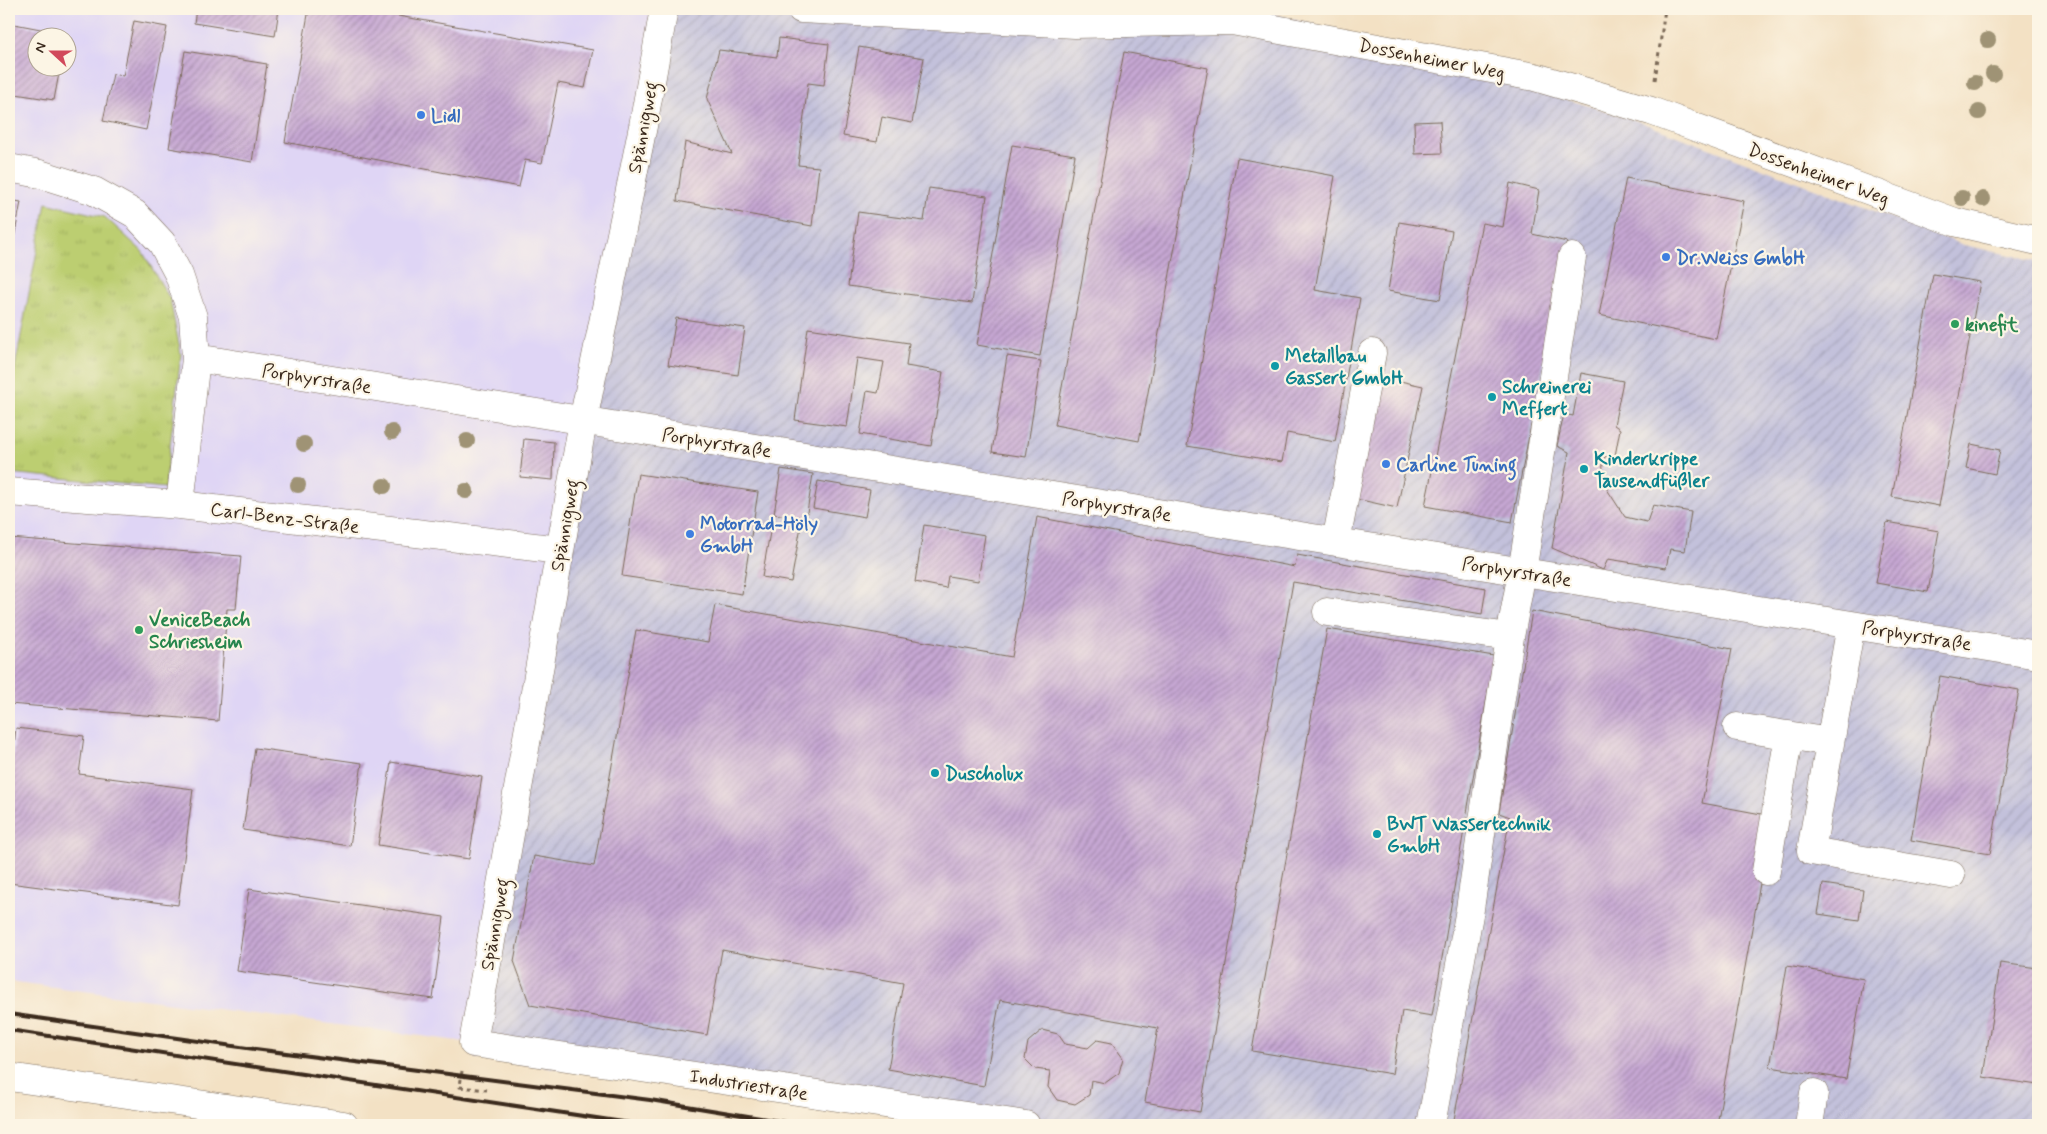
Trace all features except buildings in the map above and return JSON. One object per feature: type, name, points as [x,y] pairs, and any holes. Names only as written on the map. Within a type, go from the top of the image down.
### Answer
[{"type":"street","name":"Spännigweg","points":[[468,1053],[582,420],[643,126],[664,9]]},
{"type":"street","name":"Dossenheimer Weg","points":[[800,9],[1075,24],[1232,21],[1535,77],[1651,110],[1890,200],[1955,222],[2038,241]]},
{"type":"street","points":[[9,168],[40,174],[94,190],[135,214],[162,244],[179,275],[193,317],[196,358],[180,505]]},
{"type":"street","points":[[1432,1125],[1470,909],[1510,637],[1572,257]]},
{"type":"street","points":[[1336,542],[1372,353]]},
{"type":"street","name":"Porphyrstraße","points":[[196,358],[2038,655]]},
{"type":"street","name":"Carl-Benz-Straße","points":[[9,492],[180,505],[560,550]]},
{"type":"street","points":[[1327,612],[1510,637]]},
{"type":"street","points":[[1851,625],[1811,851],[1950,875]]},
{"type":"street","points":[[1737,727],[1830,742]]},
{"type":"street","points":[[1766,871],[1789,735]]},
{"type":"street","name":"Industriestraße","points":[[468,1053],[1026,1125]]},
{"type":"street","points":[[9,1076],[344,1125]]},
{"type":"street","points":[[1809,1125],[1814,1093]]},
{"type":"path","points":[[1651,110],[1666,9]]},
{"type":"path","points":[[468,1053],[460,1087],[487,1090]]},
{"type":"path","points":[[9,1123],[28,1125]]},
{"type":"shaded area","points":[[9,9],[663,9],[473,1043],[9,981]]},
{"type":"shaded area","points":[[662,9],[1258,9],[1627,117],[1964,245],[2038,261],[2038,1125],[1005,1125],[474,1058]]},
{"type":"green space","points":[[46,203],[105,217],[142,251],[170,299],[181,354],[165,488],[9,473],[9,399]]},
{"type":"railway","points":[[9,1014],[247,1048],[650,1100],[803,1125]]},
{"type":"railway","points":[[9,1030],[643,1125]]},
{"type":"place","name":"Lidl","points":[[421,115]]},
{"type":"place","name":"Dr.Weiss GmbH","points":[[1666,257]]},
{"type":"place","name":"kinefit","points":[[1955,324]]},
{"type":"place","name":"Metallbau Gassert GmbH","points":[[1275,366]]},
{"type":"place","name":"Schreinerei Meffert","points":[[1492,397]]},
{"type":"place","name":"Carline Tuning","points":[[1386,464]]},
{"type":"place","name":"Kinderkrippe Tausendfüßler","points":[[1584,469]]},
{"type":"place","name":"Motorrad-Höly GmbH","points":[[690,534]]},
{"type":"place","name":"VeniceBeach Schriesheim","points":[[139,630]]},
{"type":"place","name":"Duscholux","points":[[935,773]]},
{"type":"place","name":"BWT Wassertechnik GmbH","points":[[1377,834]]}]
